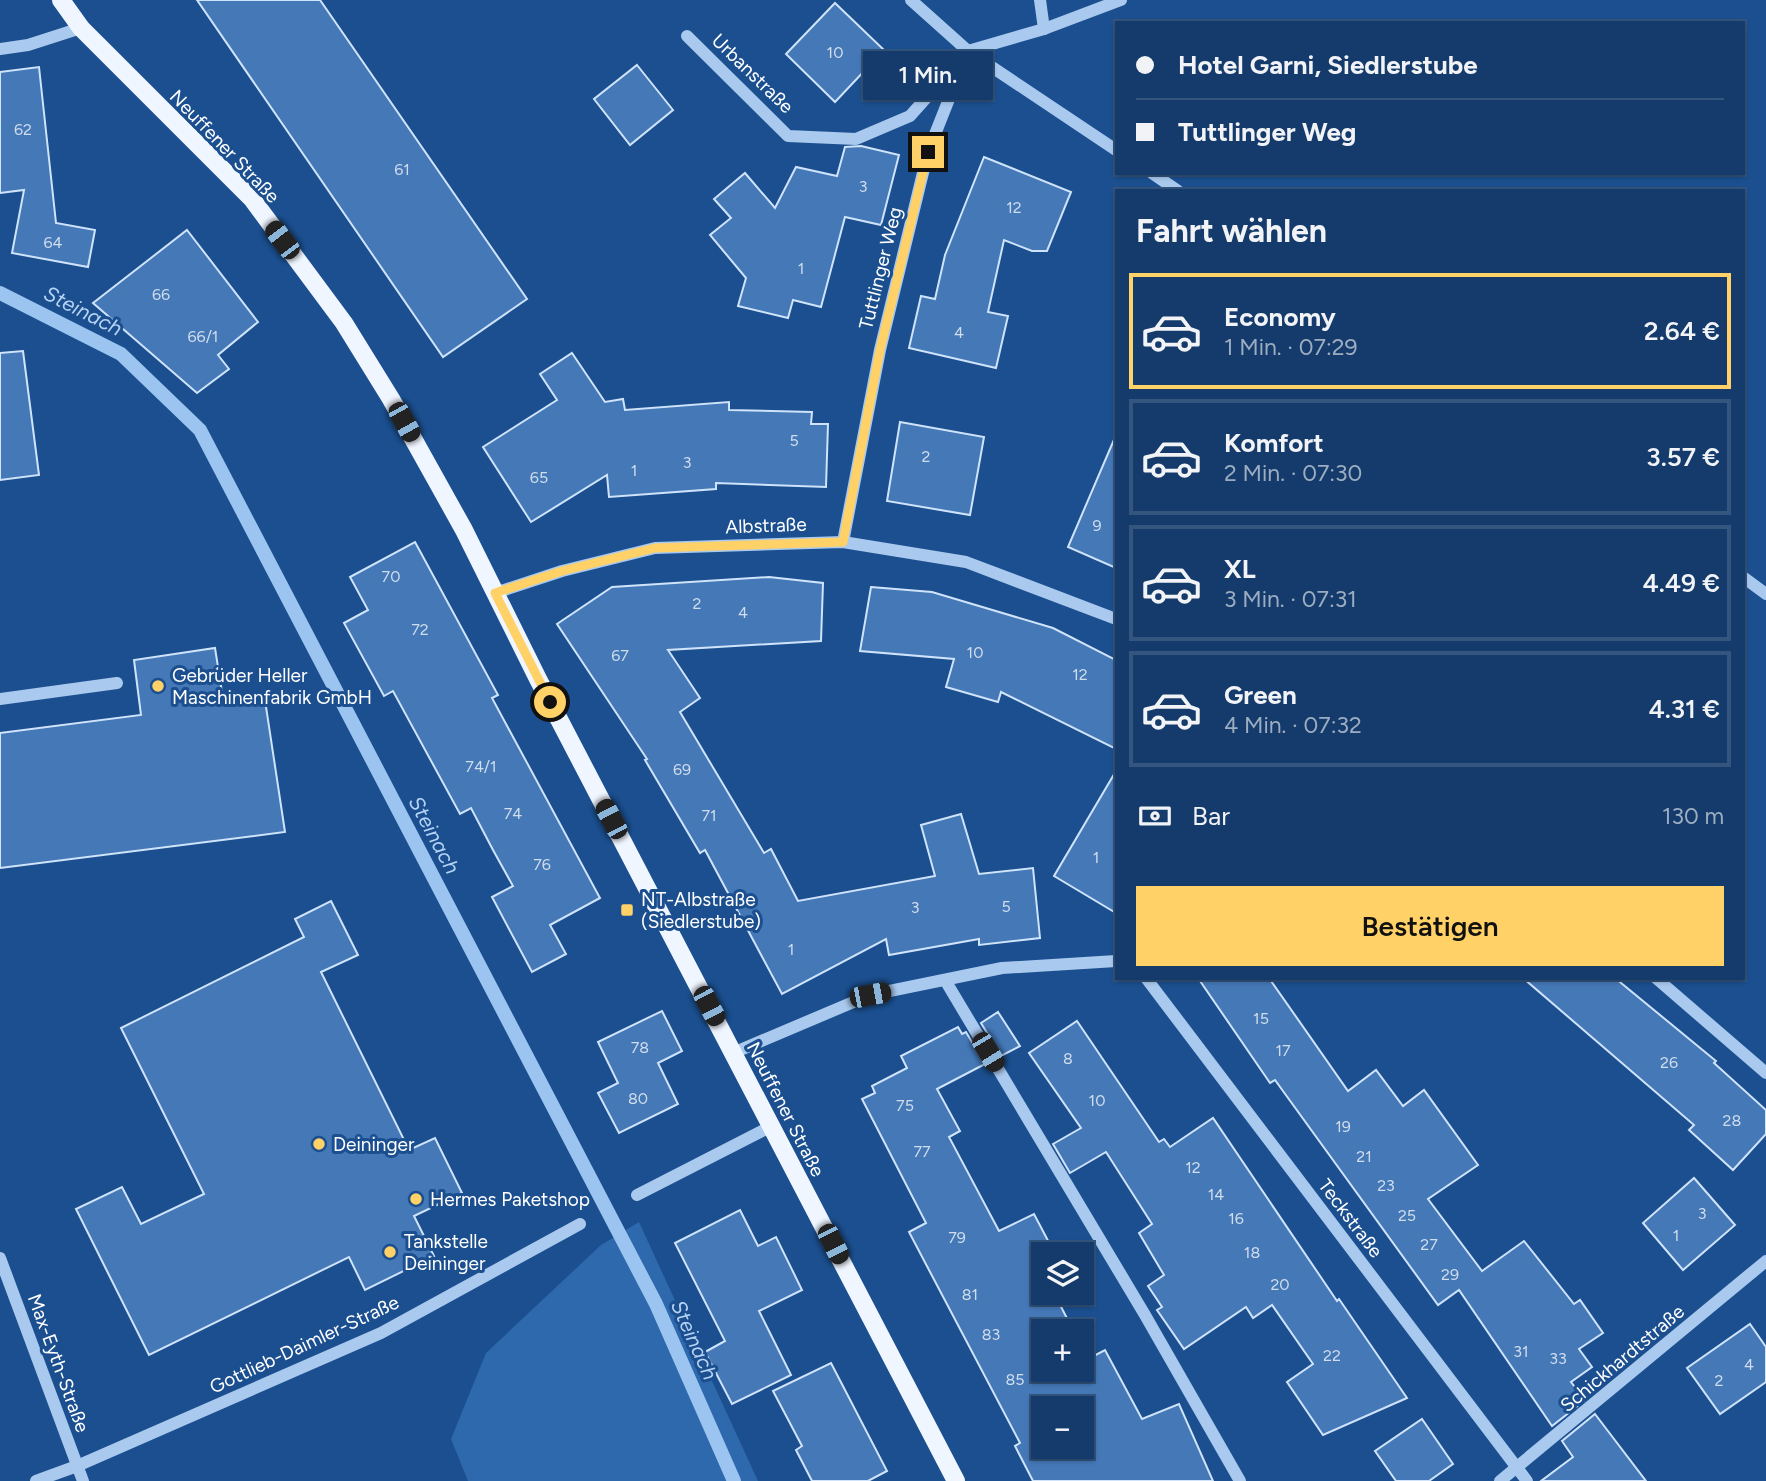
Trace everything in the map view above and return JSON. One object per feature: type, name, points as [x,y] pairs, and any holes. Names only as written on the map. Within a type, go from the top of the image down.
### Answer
[{"type":"main road","name":"Neuffener Straße","points":[[61,0],[81,28],[251,199],[344,323],[391,399],[495,593],[956,1481]]},
{"type":"street","points":[[911,0],[968,51],[1115,149]]},
{"type":"street","points":[[1040,0],[1044,29]]},
{"type":"street","points":[[968,51],[1044,29],[1121,0]]},
{"type":"street","points":[[0,49],[28,45],[81,28]]},
{"type":"street","name":"Urbanstraße","points":[[687,36],[788,136],[856,139],[910,116],[968,51]]},
{"type":"street","name":"Tuttlinger Weg","points":[[843,542],[880,350],[928,152],[968,51]]},
{"type":"street","points":[[1155,175],[1175,189]]},
{"type":"street","name":"Albstraße","points":[[495,593],[562,571],[655,548],[843,542],[966,562],[1115,619]]},
{"type":"street","points":[[1745,578],[1766,594]]},
{"type":"street","points":[[0,699],[117,683]]},
{"type":"street","points":[[733,1053],[870,995],[1002,968],[1115,961]]},
{"type":"street","points":[[946,980],[1240,1481]]},
{"type":"street","name":"Teckstraße","points":[[1148,980],[1527,1481]]},
{"type":"street","points":[[1658,980],[1766,1073]]},
{"type":"street","points":[[637,1195],[772,1126]]},
{"type":"street","name":"Gottlieb-Daimler-Straße","points":[[36,1481],[77,1466],[381,1333],[580,1224]]},
{"type":"street","name":"Max-Eyth-Straße","points":[[0,1258],[83,1481]]},
{"type":"street","name":"Schickhardtstraße","points":[[1500,1481],[1518,1469],[1766,1261]]},
{"type":"shaded area","points":[[639,1222],[758,1481],[468,1481],[451,1439],[486,1353],[601,1245]]},
{"type":"building","points":[[197,0],[320,0],[527,299],[443,357]]},
{"type":"building","points":[[835,3],[884,50],[835,102],[786,54]]},
{"type":"building","points":[[637,65],[673,110],[630,145],[594,99]]},
{"type":"building","points":[[39,67],[56,223],[95,230],[88,267],[12,253],[24,190],[0,193],[0,72]]},
{"type":"building","points":[[861,146],[899,155],[881,225],[845,217],[821,307],[793,300],[788,318],[738,306],[746,278],[710,235],[731,218],[714,199],[745,173],[775,208],[796,167],[837,176],[845,147]]},
{"type":"building","points":[[984,157],[1071,192],[1047,251],[1032,251],[1004,240],[988,312],[1008,316],[996,368],[909,348],[921,296],[935,299],[945,255]]},
{"type":"building","points":[[187,230],[258,322],[218,355],[229,369],[197,393],[93,303]]},
{"type":"building","points":[[23,351],[39,475],[0,480],[0,353]]},
{"type":"building","points":[[572,353],[605,402],[623,399],[625,410],[729,402],[729,410],[812,412],[811,424],[828,424],[826,487],[716,483],[716,489],[609,497],[607,475],[531,522],[483,447],[557,400],[540,374]]},
{"type":"building","points":[[900,422],[984,437],[970,515],[887,501]]},
{"type":"building","points":[[1115,437],[1115,568],[1068,547]]},
{"type":"building","points":[[415,542],[498,695],[492,698],[600,898],[550,925],[566,954],[532,972],[492,897],[513,886],[471,808],[460,814],[393,691],[384,696],[344,623],[368,610],[350,577]]},
{"type":"building","points":[[769,577],[823,583],[821,641],[668,650],[700,698],[680,712],[764,853],[771,849],[798,901],[935,876],[921,825],[961,814],[979,874],[1033,868],[1040,938],[979,945],[979,939],[889,955],[886,939],[782,994],[705,850],[700,853],[645,760],[647,759],[557,624],[612,587]]},
{"type":"building","points":[[871,587],[932,592],[1053,628],[1115,659],[1115,749],[1001,692],[998,702],[946,687],[954,659],[860,651]]},
{"type":"building","points":[[215,648],[224,705],[265,700],[285,832],[0,868],[0,733],[141,715],[134,660]]},
{"type":"building","points":[[1115,773],[1115,912],[1054,876]]},
{"type":"building","name":"Deininger","points":[[331,901],[358,955],[321,972],[409,1150],[435,1138],[462,1193],[414,1216],[434,1256],[365,1290],[349,1257],[149,1355],[76,1209],[122,1187],[141,1224],[204,1194],[121,1028],[304,937],[295,919]]},
{"type":"building","points":[[1199,980],[1270,980],[1348,1091],[1376,1070],[1403,1106],[1424,1090],[1478,1165],[1428,1199],[1482,1271],[1524,1241],[1574,1304],[1580,1300],[1603,1333],[1579,1349],[1592,1367],[1571,1382],[1585,1400],[1552,1426],[1459,1290],[1438,1305],[1275,1080],[1270,1083]]},
{"type":"building","points":[[1525,980],[1617,980],[1716,1061],[1714,1063],[1766,1110],[1766,1134],[1733,1170],[1689,1130],[1694,1125]]},
{"type":"building","points":[[662,1011],[682,1051],[658,1063],[678,1104],[619,1133],[598,1093],[618,1083],[598,1042]]},
{"type":"building","points":[[998,1012],[1020,1046],[1001,1056],[981,1023]]},
{"type":"building","points":[[1077,1021],[1159,1142],[1164,1139],[1170,1147],[1213,1118],[1337,1301],[1339,1299],[1407,1398],[1323,1435],[1287,1382],[1313,1364],[1272,1305],[1253,1318],[1246,1307],[1184,1349],[1157,1310],[1162,1307],[1148,1286],[1164,1275],[1139,1233],[1152,1224],[1106,1152],[1070,1173],[1053,1144],[1081,1128],[1029,1053]]},
{"type":"building","points":[[958,1027],[962,1034],[966,1032],[985,1064],[937,1089],[960,1131],[949,1137],[999,1231],[1034,1214],[1049,1242],[1031,1242],[1031,1305],[1060,1305],[1067,1319],[1031,1319],[1031,1382],[1094,1382],[1094,1356],[1105,1350],[1142,1419],[1179,1404],[1213,1481],[1033,1481],[1015,1446],[1020,1443],[909,1232],[926,1223],[862,1099],[875,1093],[872,1086],[907,1068],[901,1056]]},
{"type":"building","points":[[1694,1178],[1735,1225],[1683,1270],[1643,1223]]},
{"type":"building","points":[[740,1210],[758,1246],[776,1237],[802,1290],[759,1311],[791,1375],[732,1404],[705,1352],[725,1341],[675,1243]]},
{"type":"building","points":[[1750,1324],[1766,1347],[1766,1382],[1720,1414],[1687,1368]]},
{"type":"building","points":[[831,1363],[887,1471],[868,1481],[812,1481],[796,1450],[802,1446],[773,1391]]},
{"type":"building","points":[[1595,1414],[1646,1481],[1541,1481],[1573,1457],[1562,1441]]},
{"type":"building","points":[[1422,1419],[1453,1464],[1429,1481],[1396,1481],[1375,1451]]},
{"type":"waterway","name":"Steinach","points":[[0,293],[121,354],[200,430],[656,1304],[734,1481]]},
{"type":"place","name":"Gebrüder Heller Maschinenfabrik GmbH","points":[[158,686]]},
{"type":"place","name":"NT-Albstraße (Siedlerstube)","points":[[627,910]]},
{"type":"place","name":"Deininger","points":[[319,1144]]},
{"type":"place","name":"Hermes Paketshop","points":[[416,1199]]},
{"type":"place","name":"Tankstelle Deininger","points":[[390,1252]]},
{"type":"route","points":[[550,702],[495,593],[562,571],[655,548],[843,542],[880,350],[928,152]]}]
